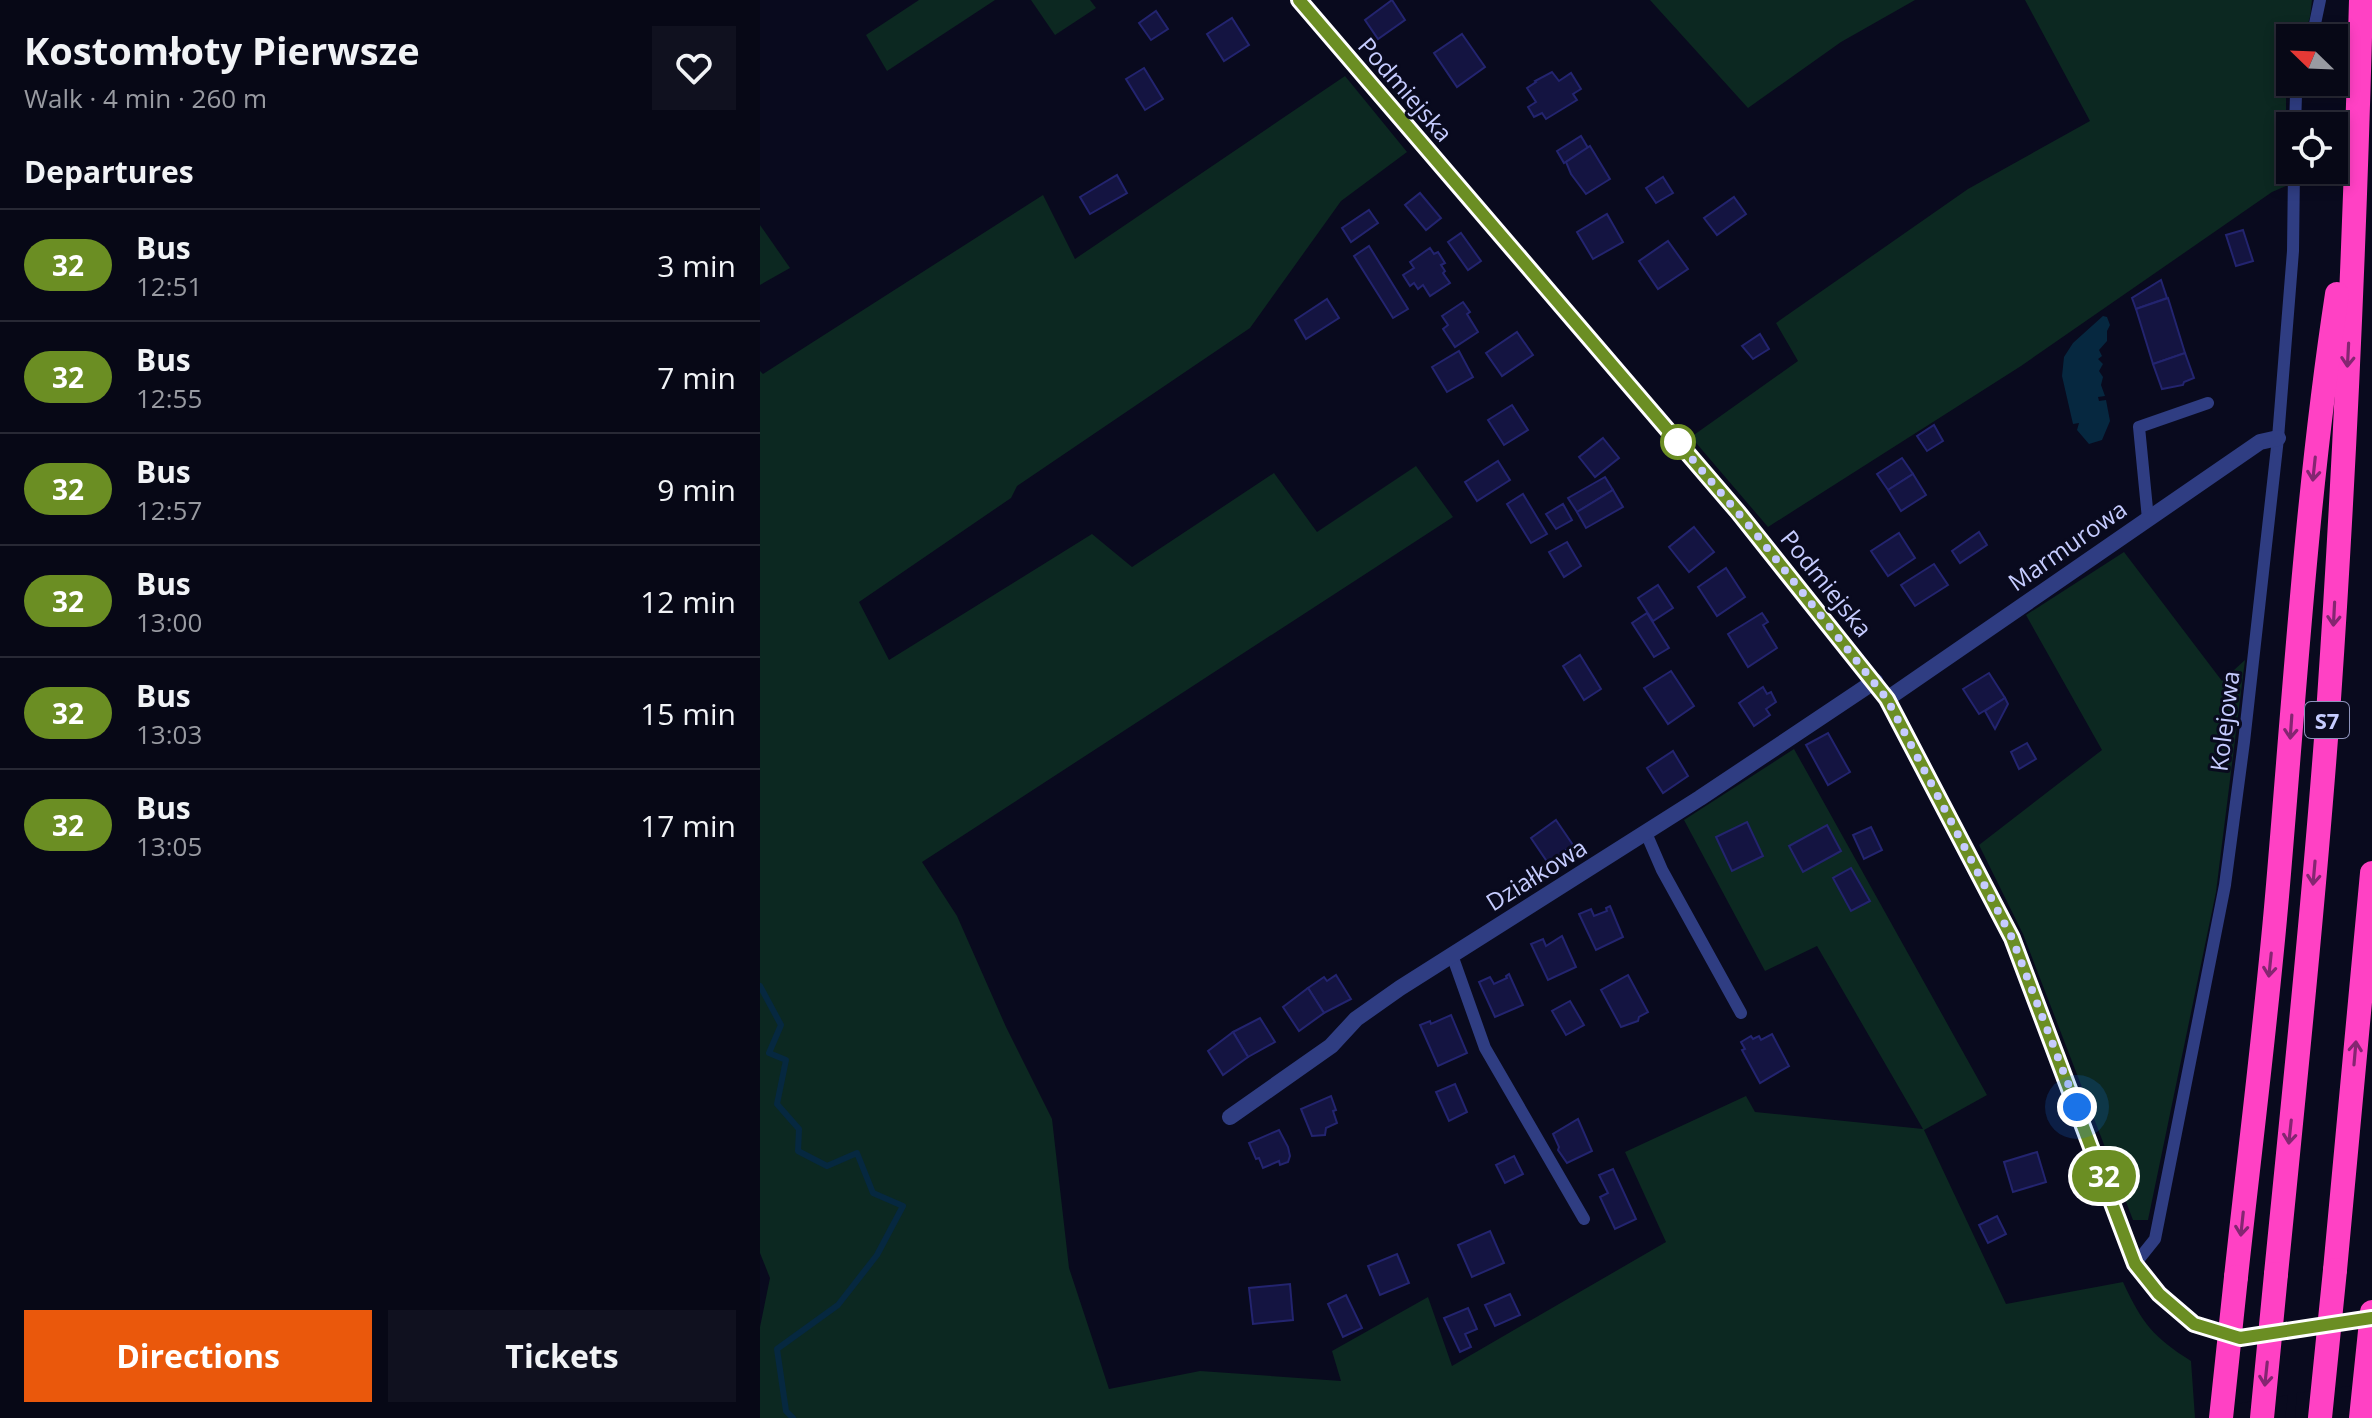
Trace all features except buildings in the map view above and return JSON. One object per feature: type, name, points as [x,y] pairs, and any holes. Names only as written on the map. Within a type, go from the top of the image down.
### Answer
[{"type":"highway","name":"S7","points":[[2262,1418],[2329,699],[2357,165],[2361,0]]},
{"type":"highway","points":[[2221,1418],[2278,888],[2301,597],[2321,407],[2357,165]]},
{"type":"highway","points":[[2320,1418],[2372,873]]},
{"type":"highway","points":[[2361,1418],[2372,1315]]},
{"type":"street","name":"Podmiejska","points":[[1299,0],[1738,512],[1887,699],[2012,938],[2135,1264],[2159,1294],[2194,1324],[2240,1338],[2372,1315]]},
{"type":"street","name":"Marmurowa","points":[[1887,699],[2260,442],[2278,438]]},
{"type":"street","name":"Działkowa","points":[[1230,1117],[1331,1046],[1356,1019],[1875,681]]},
{"type":"lane","points":[[2315,24],[2320,0]]},
{"type":"lane","name":"Kolejowa","points":[[2135,1264],[2155,1239],[2225,885],[2278,438],[2293,251],[2294,184]]},
{"type":"lane","points":[[2148,519],[2139,427],[2208,403]]},
{"type":"lane","points":[[1646,833],[1662,870],[1741,1013]]},
{"type":"lane","points":[[1452,955],[1485,1048],[1584,1219]]},
{"type":"green space","points":[[919,0],[995,0],[887,71],[866,35]]},
{"type":"green space","points":[[1031,0],[1090,0],[1096,8],[1055,35]]},
{"type":"green space","points":[[1650,0],[1915,0],[1841,42],[1748,108]]},
{"type":"green space","points":[[2025,0],[2312,0],[2308,24],[2276,24],[2276,96],[2286,96],[2286,112],[2276,112],[2276,184],[2286,186],[2272,192],[2021,366],[1768,527],[1691,437],[1798,361],[1776,323],[1968,189],[2090,121]]},
{"type":"green space","points":[[1345,76],[1407,152],[1341,201],[1250,328],[1017,486],[1011,498],[859,602],[889,660],[1092,534],[1132,567],[1274,473],[1317,532],[1416,466],[1453,517],[922,862],[957,916],[1006,1027],[1052,1119],[1069,1268],[1109,1389],[1200,1371],[1341,1381],[1332,1351],[1428,1297],[1452,1366],[1666,1242],[1625,1152],[1746,1096],[1755,1112],[1923,1129],[1817,946],[1765,971],[1684,820],[1794,749],[1987,1095],[1924,1130],[2006,1304],[2123,1282],[2150,1328],[2191,1361],[2195,1418],[760,1418],[760,1327],[770,1278],[760,1253],[760,371],[763,374],[1043,195],[1075,259]]},
{"type":"green space","points":[[760,225],[790,268],[760,285]]},
{"type":"green space","points":[[2124,552],[2222,681],[2245,660],[2216,892],[2148,1220],[2133,1220],[2023,934],[1979,845],[2102,750],[2026,615]]},
{"type":"water","points":[[2103,316],[2107,317],[2110,325],[2107,341],[2099,350],[2102,356],[2098,359],[2103,364],[2099,371],[2103,377],[2101,385],[2105,396],[2098,397],[2099,401],[2106,400],[2110,421],[2102,440],[2089,444],[2077,430],[2079,423],[2073,424],[2062,376],[2064,357],[2073,343]]},
{"type":"pier","points":[[2372,1383],[2372,1410],[2295,1418],[2297,1393]]},
{"type":"pier","points":[[2288,1395],[2285,1418],[2214,1418],[2236,1404]]},
{"type":"waterway","points":[[760,986],[781,1025],[769,1053],[786,1060],[777,1104],[799,1129],[798,1151],[827,1166],[857,1153],[873,1193],[903,1206],[877,1255],[838,1305],[777,1349],[786,1411],[793,1418]]},
{"type":"bus line","name":"32","points":[[1299,0],[1738,512],[1887,699],[2012,938],[2135,1264],[2159,1294],[2194,1324],[2240,1338],[2372,1318]]},
{"type":"route","points":[[1678,442],[1676,440],[1756,534],[1887,699],[2012,938],[2077,1107]]}]
